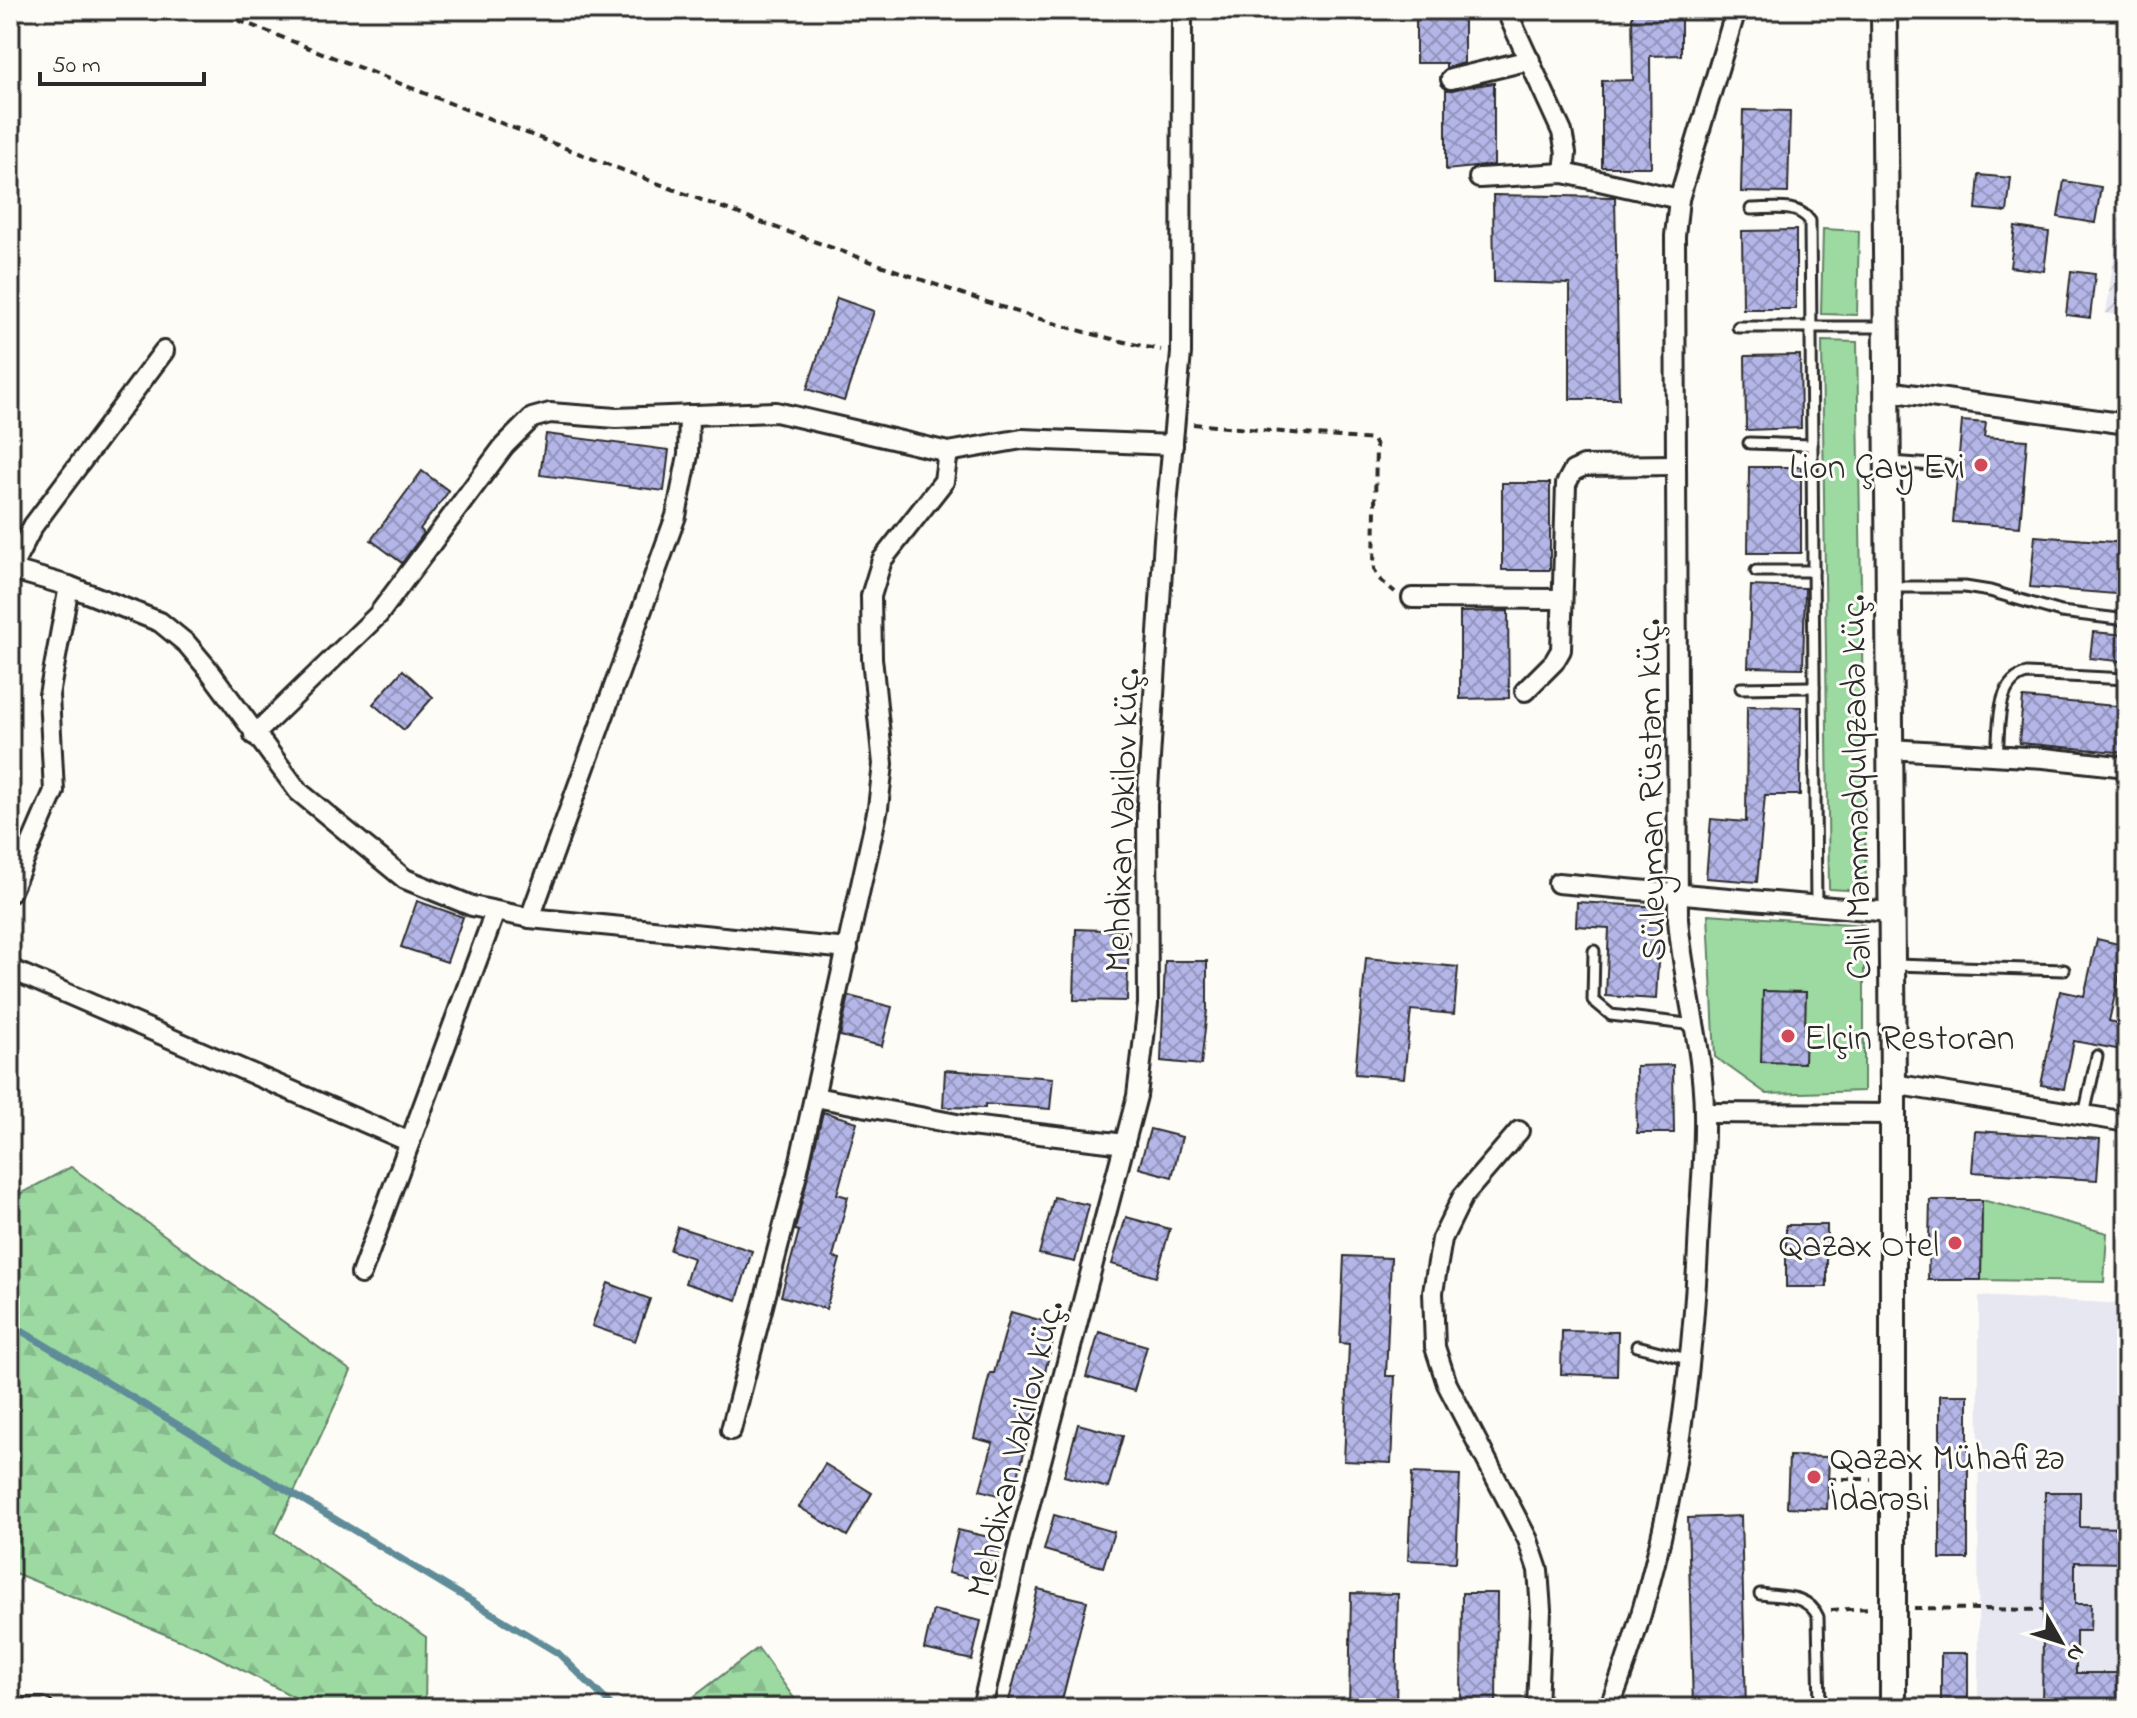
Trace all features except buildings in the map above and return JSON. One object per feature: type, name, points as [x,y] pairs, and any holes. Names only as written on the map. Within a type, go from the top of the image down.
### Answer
[{"type":"street","name":"Mehdixan Vəkilov küç.","points":[[982,1708],[1020,1541],[1137,1096],[1148,1004],[1147,805],[1181,353],[1182,10]]},
{"type":"street","points":[[1506,10],[1562,132],[1564,173]]},
{"type":"street","name":"Süleyman Rüstəm küç.","points":[[1609,1708],[1629,1656],[1661,1549],[1691,1360],[1704,1113],[1695,1025],[1681,964],[1678,894],[1675,236],[1679,199],[1736,10]]},
{"type":"street","name":"Cəlil Məmmədqulqzadə küç.","points":[[1884,10],[1893,1084],[1893,1708]]},
{"type":"street","points":[[1451,79],[1530,60]]},
{"type":"street","points":[[1479,178],[1564,173],[1679,199]]},
{"type":"street","points":[[164,351],[33,526],[10,569],[69,586],[160,622],[187,644],[298,791],[405,879],[495,912],[530,918],[848,949]]},
{"type":"street","points":[[1887,391],[2127,424]]},
{"type":"street","points":[[254,735],[378,615],[510,439],[532,418],[550,413],[616,418],[776,412],[948,452],[1022,439],[1173,445]]},
{"type":"street","points":[[530,918],[676,516],[688,455],[689,415]]},
{"type":"street","points":[[731,1430],[815,1097],[878,808],[883,764],[872,658],[871,596],[882,560],[944,481],[948,452]]},
{"type":"street","points":[[1525,691],[1554,662],[1561,650],[1566,484],[1573,471],[1584,466],[1676,465]]},
{"type":"street","points":[[10,893],[54,791],[49,695],[69,586]]},
{"type":"street","points":[[1412,598],[1562,599]]},
{"type":"street","points":[[1889,749],[2127,767]]},
{"type":"street","points":[[1558,883],[1890,912]]},
{"type":"street","points":[[361,1274],[495,912]]},
{"type":"street","points":[[10,969],[410,1142]]},
{"type":"street","points":[[1893,1084],[2127,1122]]},
{"type":"street","points":[[815,1097],[962,1125],[1125,1144]]},
{"type":"street","points":[[1704,1113],[1893,1114]]},
{"type":"street","points":[[1519,1131],[1463,1196],[1442,1239],[1433,1292],[1435,1347],[1447,1384],[1528,1540],[1538,1570],[1541,1610],[1537,1708]]},
{"type":"street","points":[[10,1708],[43,1708]]},
{"type":"lane","points":[[1751,209],[1796,209],[1810,221],[1816,906]]},
{"type":"lane","points":[[1738,327],[1886,327]]},
{"type":"lane","points":[[1749,443],[1812,445]]},
{"type":"lane","points":[[1887,461],[1947,466]]},
{"type":"lane","points":[[1756,571],[1813,571]]},
{"type":"lane","points":[[1888,587],[1965,587],[2002,594],[2061,612],[2127,620]]},
{"type":"lane","points":[[1997,755],[2006,686],[2014,677],[2027,674],[2127,679]]},
{"type":"lane","points":[[1741,688],[1814,687]]},
{"type":"lane","points":[[1594,951],[1593,1000],[1601,1009],[1611,1015],[1695,1025]]},
{"type":"lane","points":[[1891,965],[2064,970]]},
{"type":"lane","points":[[2084,1115],[2097,1056]]},
{"type":"lane","points":[[1637,1346],[1691,1360]]},
{"type":"lane","points":[[1760,1594],[1803,1599],[1813,1605],[1818,1617],[1820,1708]]},
{"type":"path","points":[[212,10],[741,215],[964,295],[1110,339],[1181,353]]},
{"type":"path","points":[[1176,422],[1373,440],[1376,446],[1374,569],[1393,591],[1412,598]]},
{"type":"path","points":[[1828,1479],[1893,1479]]},
{"type":"path","points":[[1818,1617],[1839,1609],[2043,1610]]},
{"type":"shaded area","points":[[2127,163],[2127,317],[2106,313]]},
{"type":"shaded area","points":[[1979,1296],[2127,1304],[2127,1708],[1978,1708]]},
{"type":"green space","points":[[1823,229],[1859,231],[1857,315],[1821,314]]},
{"type":"green space","points":[[1822,341],[1857,342],[1866,891],[1829,889]]},
{"type":"green space","points":[[1708,914],[1864,925],[1864,1091],[1767,1094],[1715,1057]]},
{"type":"green space","points":[[71,1167],[351,1371],[275,1533],[426,1637],[425,1708],[315,1708],[204,1650],[10,1571],[10,1199]]},
{"type":"green space","points":[[1982,1200],[2107,1233],[2104,1282],[1981,1280]]},
{"type":"green space","points":[[758,1648],[801,1708],[679,1708]]},
{"type":"waterway","points":[[10,1324],[558,1653],[614,1708]]},
{"type":"place","name":"Lion Çay Evi","points":[[1981,465]]},
{"type":"place","name":"Elçin Restoran","points":[[1788,1036]]},
{"type":"place","name":"Qazax Otel","points":[[1955,1243]]},
{"type":"place","name":"Qazax Mühafizə İdarəsi","points":[[1814,1477]]}]
